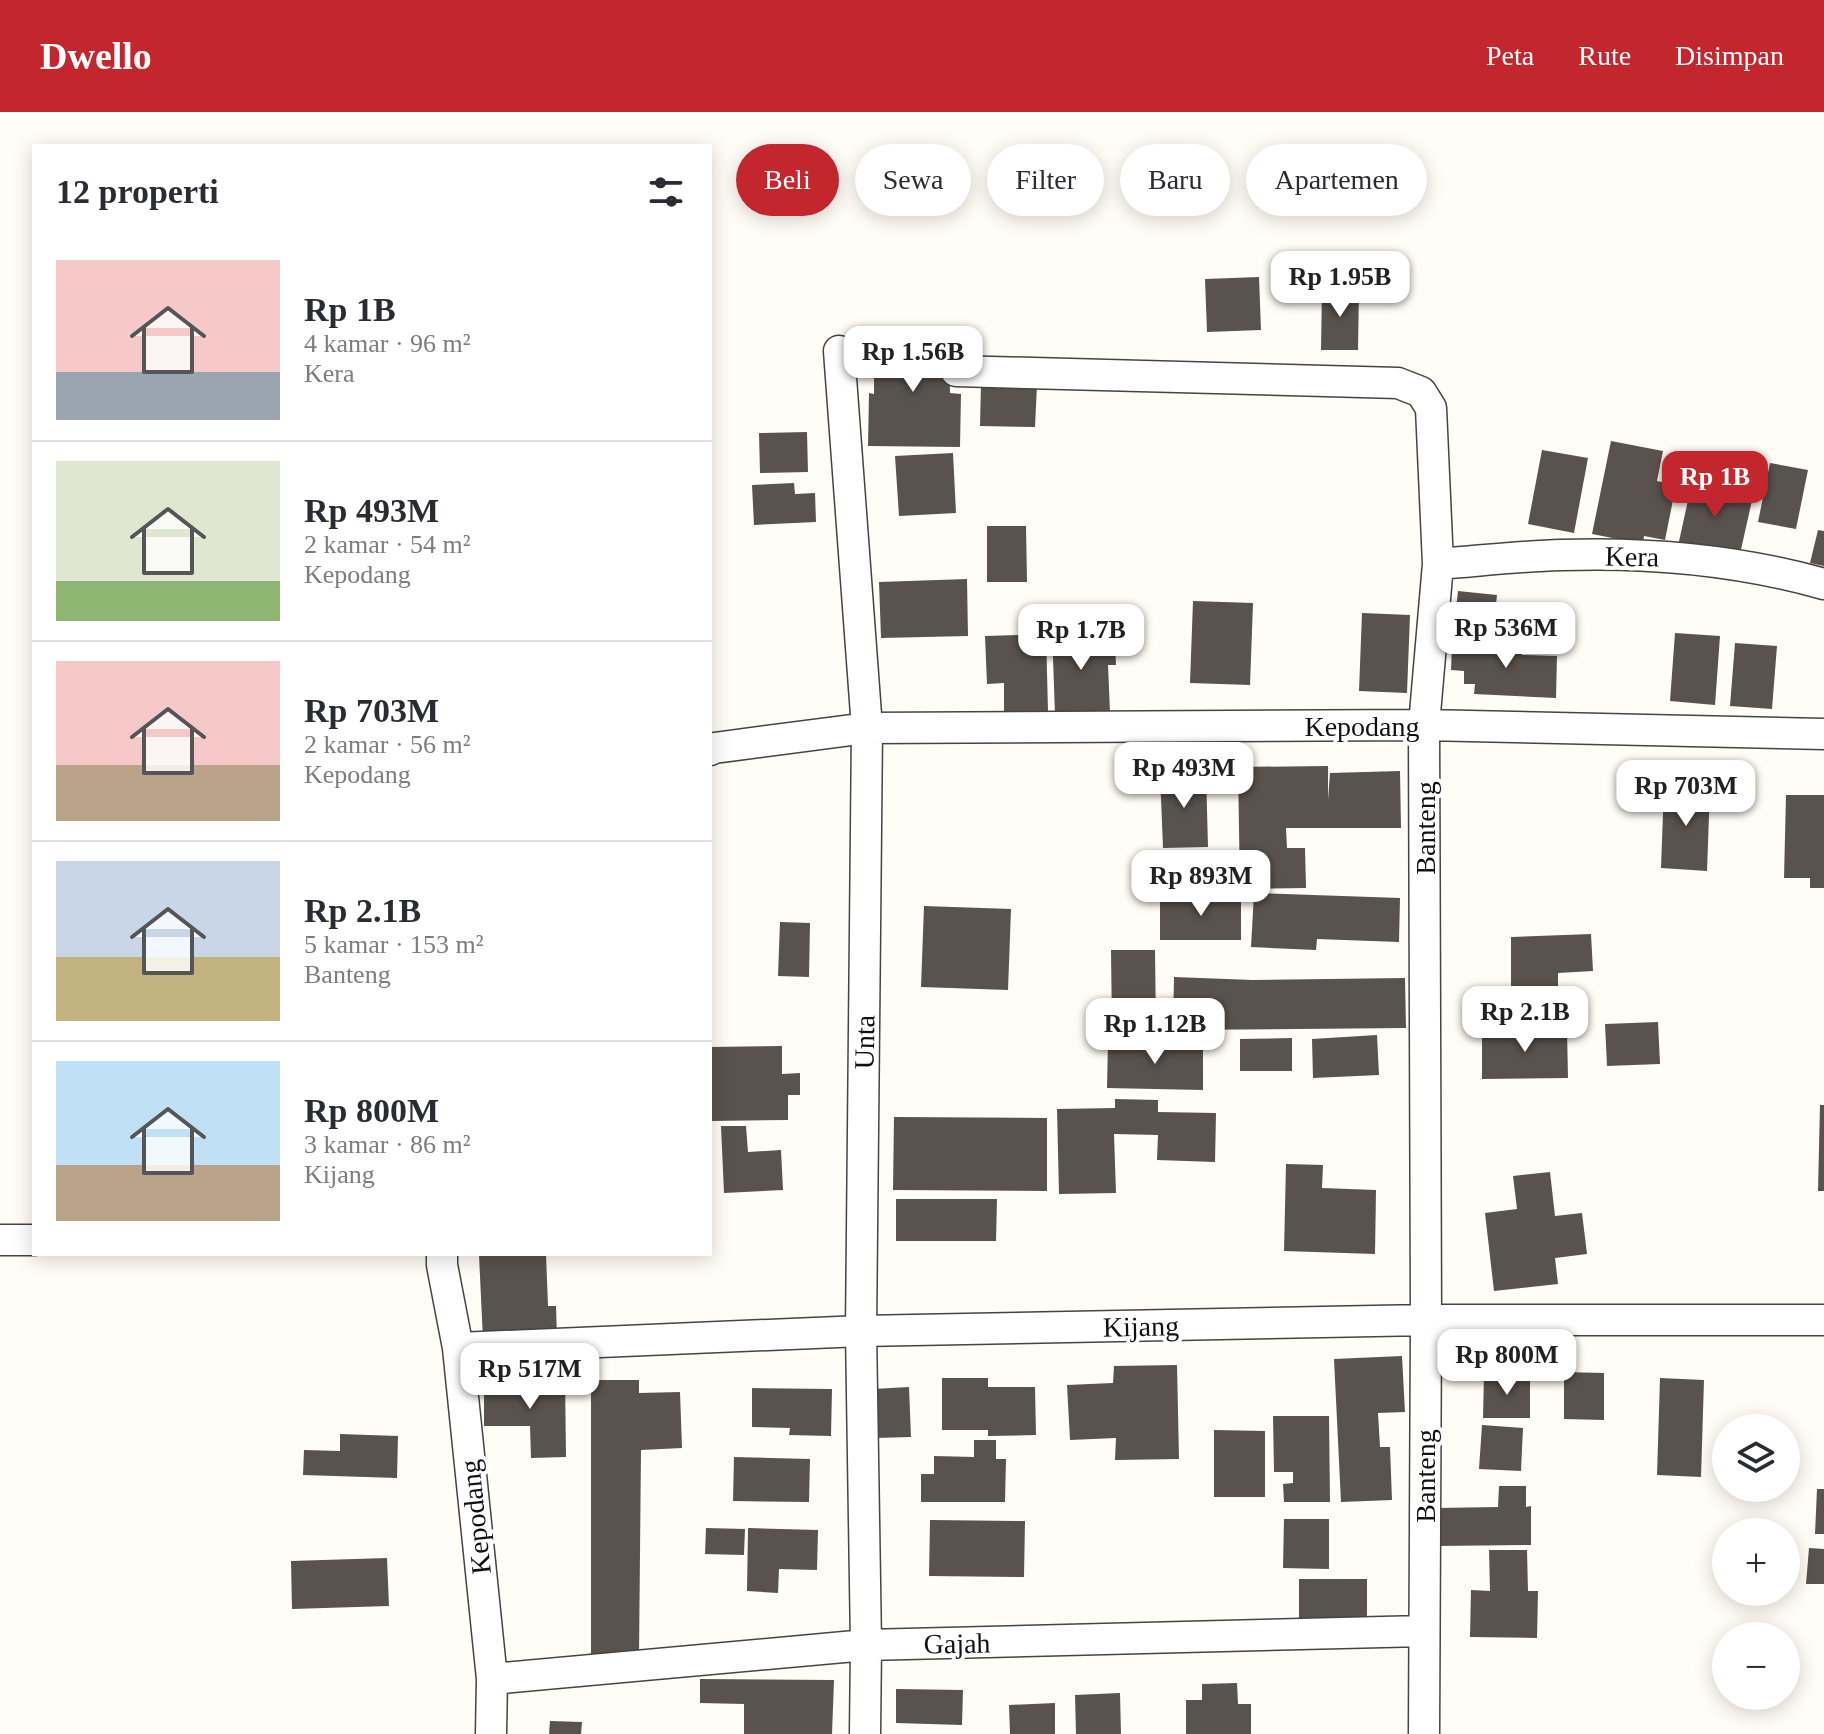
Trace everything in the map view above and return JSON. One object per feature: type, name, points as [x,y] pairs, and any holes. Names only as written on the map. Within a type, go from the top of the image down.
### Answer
[{"type":"street","name":"Unta","points":[[839,351],[867,728],[861,1331],[865,1734]]},
{"type":"street","name":"Banteng","points":[[956,371],[1398,383],[1421,392],[1431,408],[1438,564],[1424,725],[1424,1734]]},
{"type":"street","name":"Kera","points":[[1438,564],[1562,555],[1684,557],[1783,572],[1824,584]]},
{"type":"street","name":"Kepodang","points":[[712,749],[867,728],[1424,725],[1824,734]]},
{"type":"street","points":[[0,1240],[32,1240]]},
{"type":"street","name":"Kepodang","points":[[442,1256],[458,1348],[492,1679],[491,1734]]},
{"type":"street","name":"Kijang","points":[[458,1348],[861,1331],[1426,1320],[1824,1320]]},
{"type":"street","name":"Gajah","points":[[492,1679],[866,1645],[1424,1631]]},
{"type":"building","points":[[1259,277],[1261,330],[1207,332],[1205,279]]},
{"type":"building","points":[[1322,287],[1359,289],[1358,350],[1321,350]]},
{"type":"building","points":[[949,335],[950,393],[961,394],[960,447],[868,446],[869,393],[874,394],[874,336]]},
{"type":"building","points":[[981,383],[1037,385],[1035,427],[980,426]]},
{"type":"building","points":[[807,432],[808,472],[760,473],[759,433]]},
{"type":"building","points":[[1611,441],[1663,451],[1657,481],[1676,485],[1665,540],[1644,536],[1643,544],[1592,534]]},
{"type":"building","points":[[1542,450],[1588,458],[1574,533],[1528,524]]},
{"type":"building","points":[[953,453],[956,513],[899,516],[895,456]]},
{"type":"building","points":[[1770,463],[1808,470],[1796,529],[1758,522]]},
{"type":"building","points":[[1692,482],[1753,496],[1740,554],[1678,546]]},
{"type":"building","points":[[794,483],[795,494],[815,493],[816,522],[754,525],[752,485]]},
{"type":"building","points":[[987,526],[1026,526],[1027,582],[987,582]]},
{"type":"building","points":[[1818,530],[1824,531],[1824,566],[1810,563]]},
{"type":"building","points":[[967,579],[968,636],[881,638],[879,582]]},
{"type":"building","points":[[1458,591],[1497,595],[1493,632],[1454,628]]},
{"type":"building","points":[[1193,601],[1253,603],[1250,685],[1190,683]]},
{"type":"building","points":[[1362,613],[1410,615],[1407,693],[1359,691]]},
{"type":"building","points":[[1091,627],[1092,643],[1115,642],[1116,665],[1108,665],[1110,712],[1055,715],[1052,629]]},
{"type":"building","points":[[1675,633],[1720,636],[1715,705],[1670,701]]},
{"type":"building","points":[[1046,634],[1048,711],[1004,712],[1004,683],[987,684],[985,636]]},
{"type":"building","points":[[1475,640],[1523,642],[1522,655],[1557,656],[1556,698],[1474,694],[1475,684],[1464,684],[1464,671],[1451,670],[1452,645],[1475,646]]},
{"type":"building","points":[[1735,643],[1777,646],[1772,709],[1730,706]]},
{"type":"building","points":[[1328,766],[1328,800],[1330,773],[1400,771],[1401,828],[1286,828],[1287,848],[1305,848],[1306,888],[1240,889],[1238,767]]},
{"type":"building","points":[[1206,772],[1208,847],[1163,848],[1160,774]]},
{"type":"building","points":[[1664,786],[1710,788],[1707,871],[1661,868]]},
{"type":"building","points":[[1786,795],[1824,795],[1824,888],[1810,888],[1810,878],[1784,878]]},
{"type":"building","points":[[1254,893],[1400,898],[1399,942],[1317,939],[1316,950],[1251,947]]},
{"type":"building","points":[[1241,896],[1241,940],[1160,940],[1160,897]]},
{"type":"building","points":[[924,906],[1011,909],[1008,990],[921,987]]},
{"type":"building","points":[[780,922],[810,923],[809,977],[778,976]]},
{"type":"building","points":[[1591,934],[1593,971],[1558,973],[1558,1000],[1511,1000],[1511,937]]},
{"type":"building","points":[[1111,950],[1155,950],[1156,1029],[1112,1029]]},
{"type":"building","points":[[1174,977],[1253,980],[1405,978],[1406,1028],[1173,1030]]},
{"type":"building","points":[[1658,1022],[1660,1064],[1607,1066],[1605,1024]]},
{"type":"building","points":[[1567,1029],[1568,1078],[1482,1079],[1482,1031]]},
{"type":"building","points":[[1377,1035],[1379,1075],[1313,1078],[1312,1039]]},
{"type":"building","points":[[1292,1038],[1292,1071],[1240,1071],[1240,1039]]},
{"type":"building","points":[[1108,1041],[1203,1043],[1203,1090],[1107,1088]]},
{"type":"building","points":[[782,1046],[782,1074],[800,1073],[800,1095],[788,1095],[788,1120],[712,1121],[712,1047]]},
{"type":"building","points":[[1115,1099],[1158,1100],[1158,1112],[1216,1113],[1215,1162],[1157,1160],[1158,1135],[1114,1134],[1116,1193],[1059,1194],[1057,1109],[1115,1108]]},
{"type":"building","points":[[1820,1105],[1824,1105],[1824,1191],[1818,1191]]},
{"type":"building","points":[[894,1117],[1047,1118],[1047,1191],[893,1190]]},
{"type":"building","points":[[721,1126],[746,1126],[748,1152],[781,1150],[783,1190],[724,1193]]},
{"type":"building","points":[[1286,1164],[1323,1165],[1322,1188],[1376,1190],[1375,1254],[1284,1251]]},
{"type":"building","points":[[1550,1172],[1555,1216],[1582,1213],[1587,1254],[1555,1258],[1558,1284],[1494,1291],[1485,1213],[1517,1209],[1513,1176]]},
{"type":"building","points":[[896,1199],[997,1199],[996,1241],[896,1241]]},
{"type":"building","points":[[479,1256],[546,1256],[548,1306],[556,1306],[557,1337],[483,1340]]},
{"type":"building","points":[[1402,1356],[1405,1412],[1378,1413],[1380,1447],[1390,1447],[1392,1500],[1341,1502],[1334,1359]]},
{"type":"building","points":[[1177,1365],[1179,1459],[1115,1460],[1116,1438],[1070,1440],[1067,1385],[1113,1383],[1114,1366]]},
{"type":"building","points":[[1564,1372],[1604,1373],[1604,1420],[1564,1419]]},
{"type":"building","points":[[1484,1375],[1530,1375],[1530,1418],[1483,1418]]},
{"type":"building","points":[[565,1378],[566,1457],[531,1458],[530,1426],[484,1426],[484,1379]]},
{"type":"building","points":[[942,1378],[988,1378],[988,1387],[1035,1387],[1036,1435],[988,1436],[988,1430],[942,1430]]},
{"type":"building","points":[[1660,1378],[1704,1380],[1701,1477],[1657,1475]]},
{"type":"building","points":[[591,1380],[639,1380],[639,1393],[680,1392],[682,1448],[641,1450],[639,1656],[591,1656]]},
{"type":"building","points":[[909,1387],[911,1437],[875,1438],[873,1389]]},
{"type":"building","points":[[752,1388],[832,1389],[831,1436],[789,1435],[790,1428],[752,1427]]},
{"type":"building","points":[[1273,1416],[1329,1416],[1330,1502],[1284,1502],[1283,1484],[1293,1483],[1293,1472],[1274,1472]]},
{"type":"building","points":[[1482,1425],[1523,1428],[1521,1471],[1479,1469]]},
{"type":"building","points":[[1214,1430],[1265,1431],[1265,1497],[1214,1497]]},
{"type":"building","points":[[340,1434],[398,1436],[397,1478],[303,1475],[304,1450],[340,1451]]},
{"type":"building","points":[[974,1440],[996,1440],[996,1459],[1006,1459],[1005,1502],[921,1502],[921,1474],[934,1474],[934,1456],[974,1457]]},
{"type":"building","points":[[734,1457],[810,1459],[809,1502],[733,1501]]},
{"type":"building","points":[[1499,1486],[1526,1486],[1526,1507],[1531,1506],[1531,1545],[1436,1546],[1436,1508],[1498,1507]]},
{"type":"building","points":[[1817,1489],[1824,1489],[1824,1534],[1815,1534]]},
{"type":"building","points":[[1284,1519],[1329,1519],[1329,1569],[1283,1568]]},
{"type":"building","points":[[930,1520],[1025,1521],[1024,1577],[929,1576]]},
{"type":"building","points":[[706,1528],[745,1529],[744,1555],[705,1554]]},
{"type":"building","points":[[748,1528],[818,1530],[817,1570],[779,1569],[778,1593],[747,1591]]},
{"type":"building","points":[[1809,1548],[1824,1549],[1824,1584],[1806,1584]]},
{"type":"building","points":[[1489,1550],[1527,1550],[1528,1591],[1538,1591],[1537,1638],[1470,1637],[1471,1590],[1490,1591]]},
{"type":"building","points":[[387,1558],[389,1606],[292,1609],[291,1561]]},
{"type":"building","points":[[1299,1579],[1367,1579],[1367,1622],[1299,1623]]},
{"type":"building","points":[[700,1679],[834,1680],[832,1734],[744,1734],[744,1704],[700,1703]]},
{"type":"building","points":[[1237,1683],[1238,1704],[1251,1704],[1251,1734],[1186,1734],[1186,1700],[1202,1700],[1202,1684]]},
{"type":"building","points":[[896,1689],[963,1690],[962,1725],[896,1723]]},
{"type":"building","points":[[1120,1693],[1121,1734],[1076,1734],[1075,1695]]},
{"type":"building","points":[[1055,1703],[1055,1734],[1010,1734],[1009,1705]]},
{"type":"building","points":[[550,1721],[582,1722],[581,1734],[549,1734]]}]
